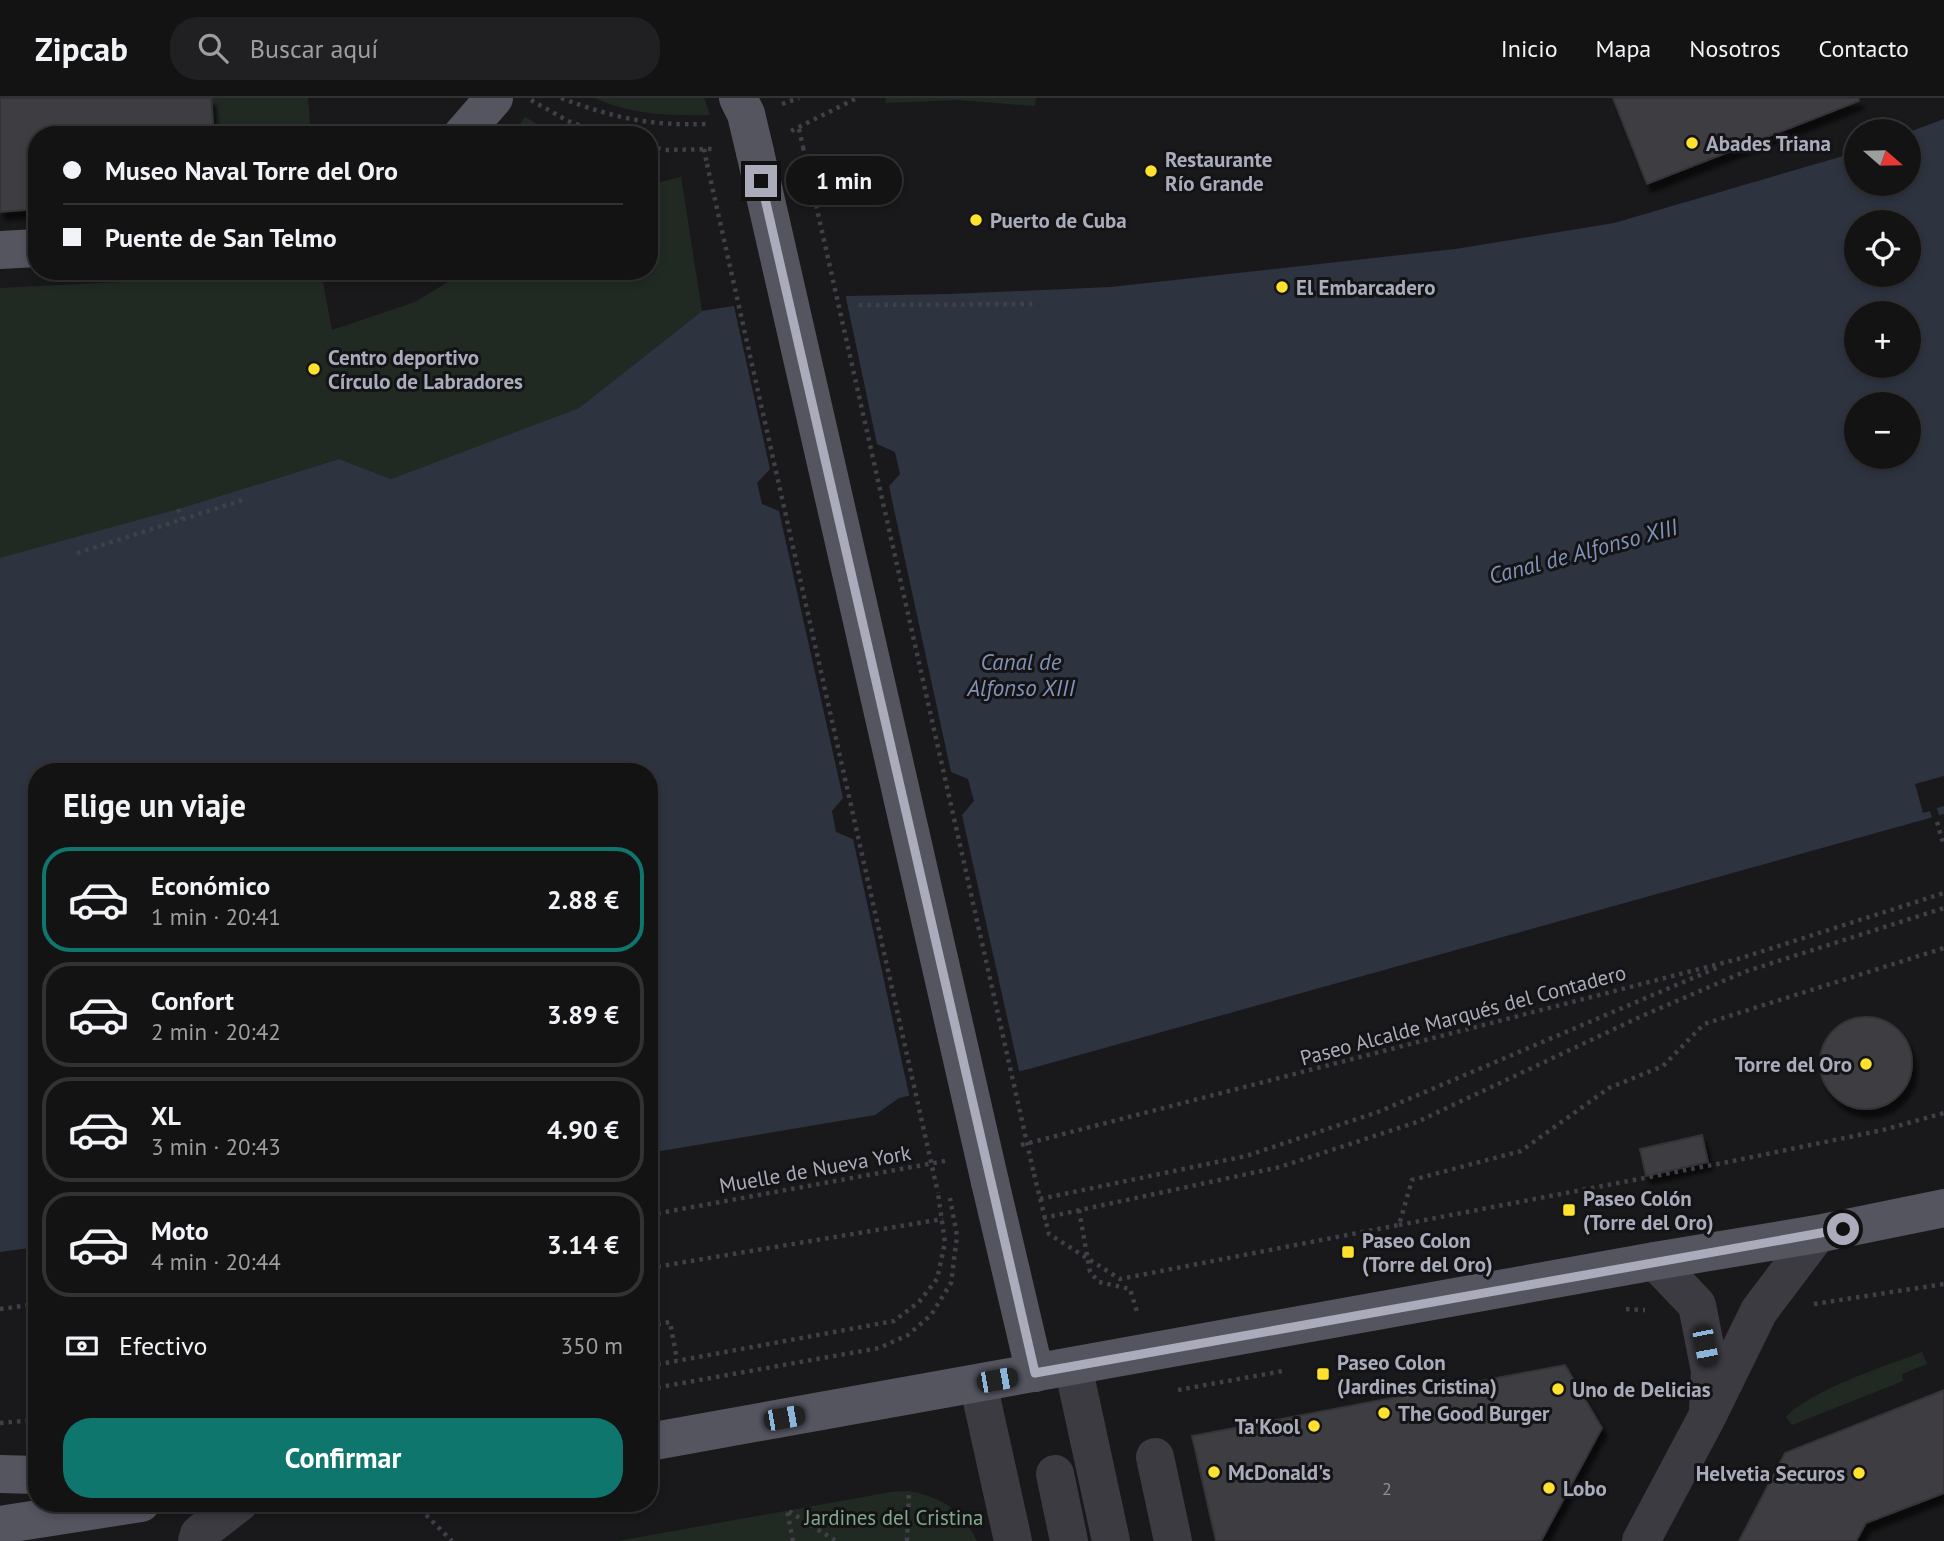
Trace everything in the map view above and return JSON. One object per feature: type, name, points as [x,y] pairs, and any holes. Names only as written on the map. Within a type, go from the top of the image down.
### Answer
[{"type":"main road","points":[[471,126],[494,98]]},
{"type":"main road","points":[[744,103],[1035,1373]]},
{"type":"main road","points":[[0,250],[28,248]]},
{"type":"main road","points":[[658,1440],[1817,1234],[1944,1208]]},
{"type":"main road","points":[[0,1474],[28,1475]]},
{"type":"main road","points":[[0,1525],[83,1512]]},
{"type":"street","points":[[1641,1541],[1759,1311],[1817,1234]]},
{"type":"street","points":[[1656,1261],[1697,1305],[1710,1371],[1708,1415]]},
{"type":"street","points":[[1073,1366],[1111,1541]]},
{"type":"street","points":[[978,1383],[1013,1541]]},
{"type":"street","points":[[1155,1457],[1173,1541]]},
{"type":"street","points":[[1055,1474],[1069,1541]]},
{"type":"street","points":[[197,1541],[199,1534],[227,1512]]},
{"type":"path","points":[[527,98],[582,126]]},
{"type":"path","points":[[561,98],[593,110],[644,123],[707,124],[716,163]]},
{"type":"path","points":[[799,129],[1049,1234],[1119,1279],[1733,1161],[1883,1130],[1944,1112]]},
{"type":"path","points":[[658,1364],[894,1321],[919,1302],[937,1279],[945,1243],[938,1193],[704,149]]},
{"type":"path","points":[[859,305],[1036,304]]},
{"type":"path","points":[[76,553],[246,499]]},
{"type":"path","points":[[178,509],[182,519]]},
{"type":"path","points":[[1937,822],[1944,846]]},
{"type":"path","name":"Paseo Alcalde Marqués del Contadero","points":[[1013,1147],[1738,959],[1944,893]]},
{"type":"path","points":[[957,1236],[1280,1167],[1417,1122],[1642,1016],[1744,972],[1944,908]]},
{"type":"path","points":[[1399,1225],[1412,1180],[1521,1151],[1609,1088],[1663,1066],[1704,1024],[1944,948]]},
{"type":"path","points":[[1040,1199],[1246,1156],[1378,1112],[1738,959]]},
{"type":"path","name":"Muelle de Nueva York","points":[[658,1213],[946,1161]]},
{"type":"path","points":[[658,1387],[878,1348],[908,1335],[931,1315],[951,1283],[957,1236],[949,1190]]},
{"type":"path","points":[[1079,1210],[1090,1272],[1099,1282],[1130,1289],[1134,1299]]},
{"type":"path","points":[[658,1266],[943,1219]]},
{"type":"path","points":[[1810,1304],[1944,1284]]},
{"type":"path","points":[[0,1309],[28,1305]]},
{"type":"path","points":[[1614,1311],[1642,1309],[1653,1314]]},
{"type":"path","points":[[658,1324],[670,1322],[677,1360]]},
{"type":"path","points":[[1174,1390],[1292,1369]]},
{"type":"path","points":[[0,1423],[28,1421]]},
{"type":"path","points":[[907,1541],[909,1491]]},
{"type":"path","points":[[793,1541],[787,1510],[835,1541]]},
{"type":"path","points":[[423,1512],[452,1541]]},
{"type":"green space","points":[[211,98],[308,98],[310,126],[213,126]]},
{"type":"green space","points":[[595,98],[704,98],[710,115],[651,113],[623,108]]},
{"type":"green space","points":[[886,98],[1036,98],[1035,106],[958,100],[885,103]]},
{"type":"green space","points":[[525,117],[541,126],[518,126]]},
{"type":"green space","name":"Centro deportivo Círculo de Labradores","points":[[681,177],[702,311],[579,408],[391,479],[339,459],[0,564],[0,288],[160,280],[323,280],[332,330],[415,302],[451,280],[658,280],[658,183]]},
{"type":"green space","points":[[1922,1352],[1927,1364],[1902,1374],[1903,1381],[1792,1425],[1786,1417],[1830,1388]]},
{"type":"green space","name":"Jardines del Cristina","points":[[909,1491],[932,1497],[950,1507],[965,1521],[977,1541],[618,1541],[891,1492]]},
{"type":"water","name":"Canal de Alfonso XIII","points":[[1944,119],[1944,814],[1029,1069],[899,1098],[875,1115],[658,1151],[658,763],[28,763],[28,1248],[0,1252],[0,558],[178,509],[339,459],[391,479],[579,408],[702,311],[846,296],[1111,287],[1455,249],[1614,223],[1844,156],[1844,196],[1922,196],[1922,127]]},
{"type":"pier","points":[[845,293],[877,444],[895,452],[900,474],[889,486],[951,772],[968,779],[974,801],[962,815],[1020,1075],[910,1099],[853,839],[836,832],[832,811],[843,798],[779,511],[762,504],[757,483],[770,469],[733,302]]},
{"type":"pier","points":[[1944,776],[1944,806],[1937,808],[1940,819],[1933,821],[1930,811],[1923,813],[1915,784]]},
{"type":"building","points":[[0,98],[211,98],[213,126],[28,126],[28,210],[0,212]]},
{"type":"building","name":"Abades Triana","points":[[1613,98],[1858,98],[1859,101],[1647,184]]},
{"type":"building","name":"Torre del Oro","points":[[1866,1017],[1884,1021],[1898,1031],[1908,1045],[1912,1063],[1908,1081],[1898,1095],[1884,1105],[1866,1109],[1848,1105],[1834,1095],[1824,1081],[1820,1063],[1824,1045],[1834,1031],[1848,1021]]},
{"type":"building","points":[[1702,1135],[1708,1162],[1646,1176],[1640,1149]]},
{"type":"building","points":[[1565,1365],[1602,1428],[1541,1541],[1216,1541],[1192,1436]]},
{"type":"building","name":"Helvetia Securos","points":[[1944,1390],[1944,1493],[1866,1523],[1856,1541],[1739,1541],[1785,1453]]},
{"type":"place","name":"Abades Triana","points":[[1692,143]]},
{"type":"place","name":"Restaurante Río Grande","points":[[1151,171]]},
{"type":"place","name":"Puerto de Cuba","points":[[976,220]]},
{"type":"place","name":"El Embarcadero","points":[[1282,287]]},
{"type":"place","name":"Centro deportivo Círculo de Labradores","points":[[314,369]]},
{"type":"place","name":"Torre del Oro","points":[[1866,1064]]},
{"type":"place","name":"Paseo Colón (Torre del Oro)","points":[[1569,1210]]},
{"type":"place","name":"Paseo Colon (Torre del Oro)","points":[[1348,1252]]},
{"type":"place","name":"Paseo Colon (Jardines Cristina)","points":[[1323,1374]]},
{"type":"place","name":"Uno de Delicias","points":[[1558,1389]]},
{"type":"place","name":"The Good Burger","points":[[1384,1413]]},
{"type":"place","name":"Ta'Kool","points":[[1314,1426]]},
{"type":"place","name":"McDonald's","points":[[1214,1472]]},
{"type":"place","name":"Helvetia Securos","points":[[1859,1473]]},
{"type":"place","name":"Lobo","points":[[1549,1488]]},
{"type":"route","points":[[761,181],[1035,1373],[1843,1229]]}]
